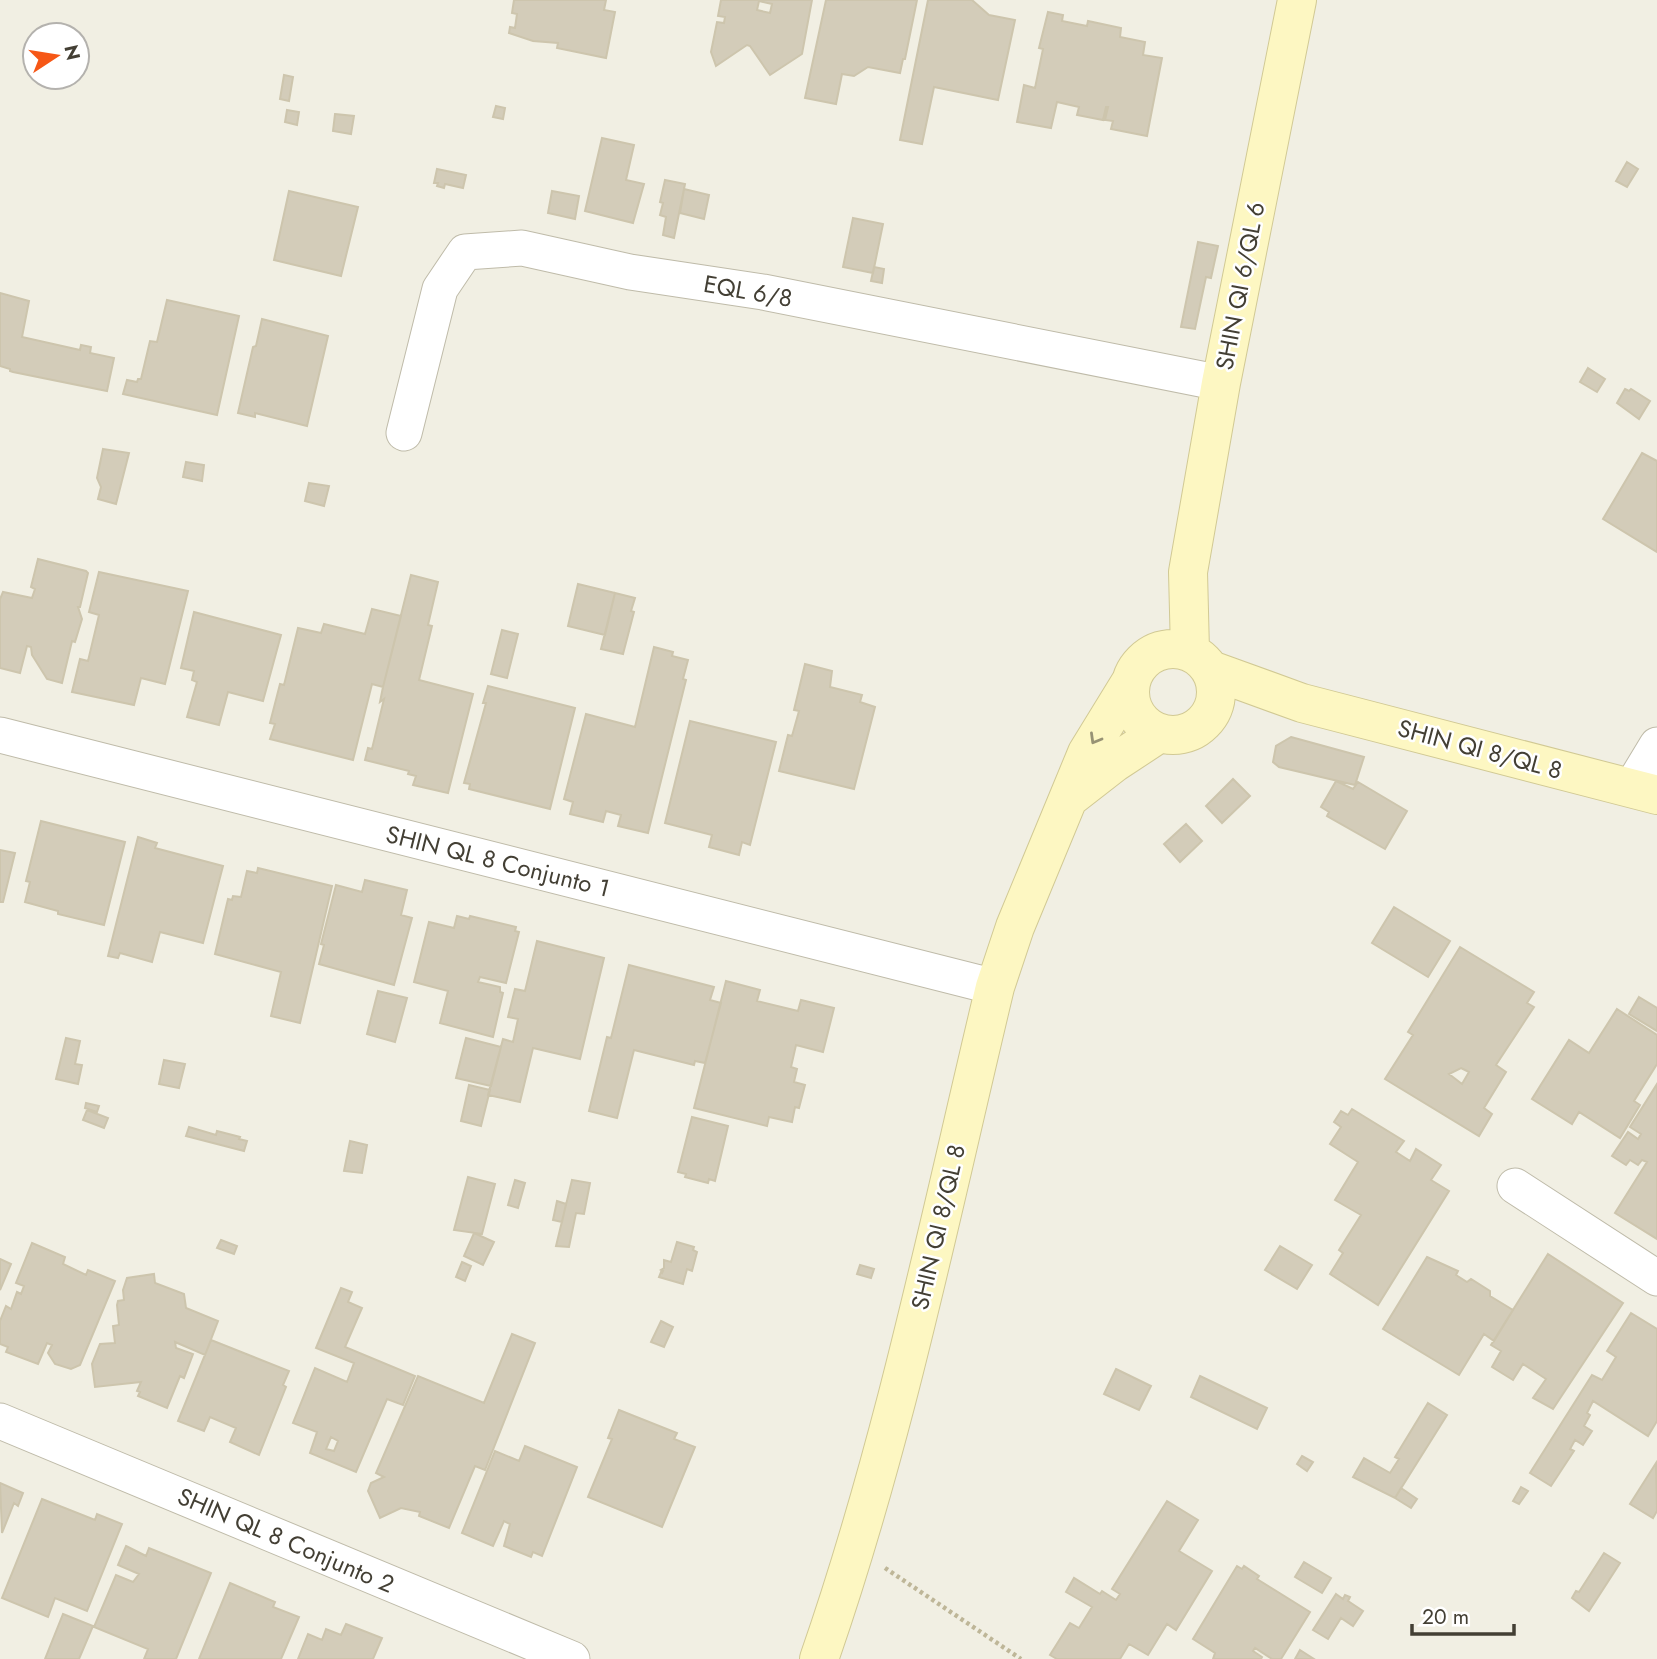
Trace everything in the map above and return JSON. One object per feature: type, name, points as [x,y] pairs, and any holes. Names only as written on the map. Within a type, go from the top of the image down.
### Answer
[{"type":"street","name":"SHIN QI 6/QL 6","points":[[1141,668],[1188,572],[1221,383],[1297,0]]},
{"type":"street","name":"EQL 6/8","points":[[404,433],[440,289],[465,252],[522,248],[630,272],[763,292],[1221,383]]},
{"type":"street","name":"SHIN QI 6/QL 6","points":[[1188,572],[1200,660]]},
{"type":"street","points":[[1171,648],[1200,660],[1217,694],[1209,717],[1195,730],[1177,737],[1158,734],[1140,722],[1130,704],[1141,668],[1171,648]]},
{"type":"street","name":"SHIN QI 8/QL 8","points":[[1200,660],[1302,703],[1644,792]]},
{"type":"street","name":"SHIN QI 8/QL 8","points":[[819,1659],[855,1548],[900,1385],[995,987],[1016,926],[1087,753],[1141,668]]},
{"type":"street","name":"SHIN QI 8/QL 8","points":[[1209,717],[1302,703]]},
{"type":"street","name":"SHIN QI 8/QL 8","points":[[1068,800],[1114,763],[1158,734]]},
{"type":"street","name":"SHIN QL 8 Conjunto 1","points":[[0,735],[995,987]]},
{"type":"street","points":[[1644,792],[1657,746]]},
{"type":"street","points":[[1515,1186],[1657,1278]]},
{"type":"street","name":"SHIN QL 8 Conjunto 2","points":[[0,1421],[572,1659]]},
{"type":"path","points":[[855,1548],[1021,1659]]},
{"type":"building","points":[[514,0],[606,0],[604,10],[615,12],[606,58],[557,48],[558,43],[533,41],[509,33],[510,27],[515,28],[517,14],[512,13]]},
{"type":"building","points":[[721,0],[812,0],[802,54],[770,75],[747,45],[716,66],[711,52],[717,22],[724,23],[725,17],[718,16]],"holes":[[[759,1],[772,4],[770,13],[757,10]]]},
{"type":"building","points":[[826,0],[917,0],[900,73],[868,67],[854,76],[842,74],[836,104],[805,98]]},
{"type":"building","points":[[928,0],[972,0],[989,15],[1015,20],[998,100],[934,87],[922,144],[900,140]]},
{"type":"building","points":[[1048,12],[1063,15],[1062,21],[1087,26],[1088,21],[1121,28],[1120,37],[1145,42],[1143,55],[1162,58],[1147,136],[1111,129],[1113,121],[1105,120],[1108,107],[1103,120],[1077,115],[1079,107],[1057,102],[1051,128],[1017,122],[1024,85],[1035,88],[1043,49],[1039,48]]},
{"type":"building","points":[[284,75],[293,77],[289,101],[280,99]]},
{"type":"building","points":[[496,106],[505,108],[503,119],[493,117]]},
{"type":"building","points":[[287,110],[299,112],[297,125],[285,122]]},
{"type":"building","points":[[335,114],[354,116],[351,134],[333,131]]},
{"type":"building","points":[[602,138],[634,145],[626,180],[644,184],[633,223],[585,211]]},
{"type":"building","points":[[1627,162],[1638,169],[1627,187],[1616,181]]},
{"type":"building","points":[[437,169],[466,175],[463,188],[445,184],[444,188],[437,186],[438,183],[434,183]]},
{"type":"building","points":[[665,180],[685,184],[674,238],[663,235],[666,217],[660,215],[663,203],[660,202]]},
{"type":"building","points":[[684,189],[709,195],[704,219],[680,213]]},
{"type":"building","points":[[289,191],[358,207],[341,276],[274,260]]},
{"type":"building","points":[[552,191],[579,196],[575,219],[548,213]]},
{"type":"building","points":[[853,218],[883,224],[873,273],[843,267]]},
{"type":"building","points":[[1198,242],[1218,246],[1211,278],[1206,277],[1195,329],[1181,327]]},
{"type":"building","points":[[874,267],[884,269],[882,283],[871,281]]},
{"type":"building","points":[[0,293],[29,301],[22,337],[80,350],[81,345],[91,347],[90,353],[114,358],[107,391],[13,372],[0,366]]},
{"type":"building","points":[[167,300],[239,316],[217,415],[123,394],[127,380],[137,382],[141,379],[150,341],[157,342]]},
{"type":"building","points":[[262,319],[328,336],[307,426],[255,413],[255,417],[238,413]]},
{"type":"building","points":[[1588,368],[1605,379],[1597,392],[1580,382]]},
{"type":"building","points":[[1625,389],[1631,389],[1650,401],[1639,419],[1617,403]]},
{"type":"building","points":[[103,449],[129,453],[116,504],[98,499],[101,487],[97,478]]},
{"type":"building","points":[[1642,453],[1657,461],[1657,552],[1603,519]]},
{"type":"building","points":[[186,462],[204,465],[202,481],[183,477]]},
{"type":"building","points":[[309,483],[329,486],[324,506],[305,501]]},
{"type":"building","points":[[38,559],[88,573],[78,607],[82,619],[75,642],[72,641],[62,683],[47,679],[32,655],[31,647],[27,646],[20,673],[0,668],[0,599],[3,592],[32,598],[35,589],[31,587]]},
{"type":"building","points":[[99,572],[188,591],[165,684],[141,678],[134,705],[72,692],[80,659],[88,661],[99,615],[89,612]]},
{"type":"building","points":[[411,575],[438,582],[428,625],[432,626],[419,680],[473,694],[448,793],[413,785],[416,776],[408,774],[409,771],[365,760],[368,748],[372,749],[384,699],[380,702],[383,687]]},
{"type":"building","points":[[578,584],[615,593],[605,635],[568,626]]},
{"type":"building","points":[[615,593],[635,598],[623,654],[601,649]]},
{"type":"building","points":[[372,609],[401,616],[383,687],[372,684],[353,760],[270,739],[275,724],[270,723],[280,684],[284,685],[298,628],[321,633],[324,624],[365,634]]},
{"type":"building","points":[[194,612],[281,635],[263,701],[228,692],[219,725],[187,717],[197,682],[192,680],[194,671],[181,668]]},
{"type":"building","points":[[502,630],[518,634],[507,678],[491,674]]},
{"type":"building","points":[[654,647],[673,652],[672,656],[688,660],[683,679],[686,680],[648,833],[618,826],[621,815],[606,811],[603,822],[570,814],[573,802],[564,799],[586,714],[635,727]]},
{"type":"building","points":[[805,664],[832,671],[830,687],[862,695],[860,702],[875,707],[854,789],[779,771],[788,735],[792,736],[799,711],[794,710]]},
{"type":"building","points":[[488,686],[575,708],[550,809],[469,789],[470,784],[464,783],[486,703],[483,703]]},
{"type":"building","points":[[690,721],[776,742],[750,845],[742,842],[739,855],[709,847],[712,835],[665,823]]},
{"type":"building","points":[[1291,737],[1364,757],[1355,785],[1279,767],[1273,762],[1276,746]]},
{"type":"building","points":[[1233,779],[1250,796],[1222,823],[1206,806]]},
{"type":"building","points":[[1336,781],[1353,789],[1358,782],[1407,811],[1385,849],[1327,816],[1329,812],[1321,807]]},
{"type":"building","points":[[41,821],[125,842],[104,925],[58,914],[58,911],[25,902],[30,882],[26,881]]},
{"type":"building","points":[[1186,824],[1202,841],[1180,862],[1164,844]]},
{"type":"building","points":[[138,837],[157,843],[155,848],[223,866],[203,943],[160,932],[152,962],[120,953],[118,958],[108,956]]},
{"type":"building","points":[[0,850],[15,853],[3,902],[0,902]]},
{"type":"building","points":[[258,868],[332,886],[300,1023],[271,1016],[281,972],[215,954],[228,899],[232,900],[233,896],[241,897],[247,871],[257,873]]},
{"type":"building","points":[[365,880],[407,890],[401,915],[412,918],[394,985],[319,964],[324,945],[321,944],[336,885],[362,892]]},
{"type":"building","points":[[1394,907],[1450,941],[1428,977],[1372,943]]},
{"type":"building","points":[[457,916],[469,919],[470,916],[516,927],[515,931],[519,932],[506,983],[480,977],[478,982],[500,987],[500,992],[503,993],[493,1037],[440,1023],[448,991],[414,982],[429,922],[454,928]]},
{"type":"building","points":[[537,941],[604,958],[580,1059],[533,1048],[520,1102],[488,1095],[503,1039],[513,1042],[518,1019],[508,1017],[515,989],[525,991]]},
{"type":"building","points":[[1460,947],[1534,992],[1527,1003],[1534,1007],[1496,1065],[1506,1072],[1484,1108],[1492,1114],[1479,1136],[1385,1079],[1413,1035],[1408,1032]],"holes":[[[1461,1068],[1469,1072],[1462,1084],[1449,1074]]]},
{"type":"building","points":[[629,965],[714,987],[710,1000],[721,1003],[705,1063],[695,1061],[694,1065],[634,1050],[617,1118],[589,1111],[607,1037],[611,1038]]},
{"type":"building","points":[[726,981],[760,990],[757,1001],[798,1011],[801,1000],[834,1008],[823,1052],[796,1045],[791,1067],[797,1069],[794,1082],[805,1085],[799,1108],[795,1107],[792,1122],[769,1117],[767,1126],[694,1108]]},
{"type":"building","points":[[378,991],[407,998],[395,1042],[367,1034]]},
{"type":"building","points":[[1639,997],[1657,1008],[1657,1031],[1629,1014]]},
{"type":"building","points":[[1617,1009],[1657,1035],[1657,1064],[1634,1101],[1640,1105],[1620,1138],[1579,1112],[1572,1124],[1532,1099],[1569,1040],[1589,1053]]},
{"type":"building","points":[[66,1038],[80,1041],[75,1064],[82,1065],[78,1084],[56,1079]]},
{"type":"building","points":[[466,1038],[501,1047],[491,1086],[456,1078]]},
{"type":"building","points":[[164,1060],[185,1064],[179,1088],[159,1084]]},
{"type":"building","points":[[1657,1084],[1657,1239],[1615,1213],[1647,1162],[1642,1160],[1638,1165],[1630,1160],[1626,1165],[1612,1156],[1628,1132],[1638,1139],[1641,1134],[1630,1127]]},
{"type":"building","points":[[469,1085],[490,1090],[481,1126],[461,1121]]},
{"type":"building","points":[[86,1103],[99,1106],[97,1112],[85,1108]]},
{"type":"building","points":[[1352,1109],[1404,1141],[1396,1152],[1410,1161],[1416,1149],[1441,1165],[1431,1180],[1449,1191],[1378,1305],[1330,1274],[1343,1253],[1339,1250],[1361,1215],[1335,1200],[1358,1162],[1330,1144],[1341,1127],[1334,1122],[1341,1111],[1348,1115]]},
{"type":"building","points":[[87,1110],[108,1118],[104,1128],[83,1120]]},
{"type":"building","points":[[692,1117],[728,1126],[715,1181],[709,1179],[708,1183],[685,1177],[686,1174],[678,1172]]},
{"type":"building","points":[[189,1127],[216,1135],[217,1131],[240,1137],[239,1139],[247,1141],[244,1151],[186,1136]]},
{"type":"building","points":[[350,1141],[367,1145],[362,1173],[344,1171]]},
{"type":"building","points":[[468,1177],[495,1184],[482,1234],[454,1230]]},
{"type":"building","points":[[515,1180],[525,1183],[518,1208],[508,1205]]},
{"type":"building","points":[[572,1180],[590,1183],[584,1214],[576,1213],[569,1247],[556,1246]]},
{"type":"building","points":[[557,1201],[566,1204],[562,1222],[553,1220]]},
{"type":"building","points":[[474,1233],[494,1242],[483,1265],[464,1256]]},
{"type":"building","points":[[221,1240],[237,1246],[234,1254],[217,1248]]},
{"type":"building","points":[[677,1242],[694,1247],[693,1250],[697,1252],[692,1271],[687,1269],[683,1284],[659,1277],[664,1268],[664,1260],[671,1262]]},
{"type":"building","points":[[32,1243],[65,1257],[63,1264],[86,1275],[88,1270],[115,1281],[80,1365],[71,1369],[55,1364],[48,1353],[52,1345],[47,1343],[38,1364],[6,1352],[8,1347],[0,1344],[0,1321],[6,1306],[11,1309],[17,1292],[21,1294],[24,1286],[16,1283]]},
{"type":"building","points":[[1280,1246],[1312,1265],[1297,1289],[1265,1270]]},
{"type":"building","points":[[1548,1254],[1623,1303],[1553,1409],[1533,1398],[1546,1379],[1523,1364],[1513,1380],[1492,1367],[1501,1351],[1491,1345]]},
{"type":"building","points":[[1427,1257],[1458,1271],[1456,1275],[1467,1282],[1471,1279],[1490,1291],[1490,1296],[1513,1310],[1494,1341],[1484,1334],[1459,1375],[1383,1329]]},
{"type":"building","points":[[0,1259],[11,1264],[0,1290]]},
{"type":"building","points":[[462,1262],[471,1266],[465,1281],[456,1277]]},
{"type":"building","points":[[860,1265],[874,1269],[871,1278],[857,1274]]},
{"type":"building","points":[[154,1274],[155,1283],[184,1294],[186,1308],[218,1321],[205,1355],[175,1342],[176,1348],[193,1354],[184,1378],[180,1376],[167,1408],[138,1396],[141,1382],[95,1387],[92,1364],[100,1344],[115,1343],[113,1326],[119,1325],[117,1305],[118,1301],[124,1300],[123,1290],[127,1278]]},
{"type":"building","points":[[341,1288],[352,1292],[348,1302],[362,1308],[345,1347],[415,1376],[403,1405],[387,1399],[356,1472],[310,1453],[317,1432],[293,1423],[315,1368],[347,1382],[354,1363],[316,1348]],"holes":[[[331,1437],[338,1441],[334,1451],[326,1449]]]},
{"type":"building","points":[[1631,1313],[1657,1329],[1657,1421],[1648,1436],[1593,1401],[1584,1426],[1592,1431],[1583,1445],[1575,1440],[1570,1449],[1574,1451],[1551,1486],[1530,1473],[1592,1375],[1602,1380],[1616,1357],[1607,1351]]},
{"type":"building","points":[[661,1321],[673,1327],[664,1347],[651,1342]]},
{"type":"building","points":[[512,1334],[535,1343],[485,1470],[475,1466],[449,1528],[419,1516],[420,1512],[401,1508],[380,1518],[368,1491],[371,1483],[384,1477],[376,1473],[418,1376],[484,1403]]},
{"type":"building","points":[[211,1340],[289,1371],[283,1385],[286,1387],[259,1455],[230,1442],[236,1428],[210,1417],[204,1431],[178,1421]]},
{"type":"building","points":[[1116,1369],[1151,1386],[1139,1410],[1104,1394]]},
{"type":"building","points":[[1200,1376],[1267,1408],[1257,1429],[1191,1397]]},
{"type":"building","points":[[1428,1403],[1447,1415],[1395,1498],[1353,1477],[1364,1458],[1390,1473],[1399,1459],[1395,1457]]},
{"type":"building","points":[[619,1410],[677,1433],[674,1439],[695,1447],[662,1527],[588,1497],[612,1439],[608,1438]]},
{"type":"building","points":[[525,1446],[577,1467],[542,1556],[533,1552],[531,1557],[504,1546],[510,1524],[504,1521],[493,1546],[462,1533],[495,1451],[519,1461]]},
{"type":"building","points":[[1302,1456],[1313,1462],[1307,1471],[1297,1464]]},
{"type":"building","points":[[1656,1463],[1657,1511],[1653,1518],[1630,1504]]},
{"type":"building","points":[[0,1483],[23,1493],[18,1506],[14,1503],[2,1533]]},
{"type":"building","points":[[1521,1487],[1528,1491],[1519,1504],[1513,1501]]},
{"type":"building","points":[[1401,1488],[1417,1499],[1411,1508],[1395,1498]]},
{"type":"building","points":[[42,1499],[95,1520],[97,1514],[122,1524],[87,1611],[55,1598],[48,1617],[2,1598]]},
{"type":"building","points":[[1167,1501],[1198,1520],[1179,1551],[1212,1571],[1176,1630],[1167,1624],[1148,1655],[1129,1644],[1120,1659],[1057,1659],[1050,1655],[1070,1623],[1079,1628],[1092,1607],[1066,1592],[1074,1578],[1100,1594],[1102,1591],[1116,1600],[1120,1594],[1112,1589]]},
{"type":"building","points":[[126,1546],[146,1556],[149,1548],[211,1573],[176,1659],[144,1659],[148,1649],[94,1627],[116,1575],[133,1582],[139,1574],[118,1565]]},
{"type":"building","points":[[1604,1553],[1620,1563],[1589,1611],[1572,1598],[1576,1591],[1579,1592]]},
{"type":"building","points":[[1304,1562],[1331,1578],[1322,1593],[1295,1577]]},
{"type":"building","points":[[1237,1566],[1242,1569],[1244,1566],[1259,1576],[1257,1579],[1310,1612],[1281,1659],[1272,1659],[1255,1648],[1253,1651],[1262,1657],[1261,1659],[1213,1659],[1215,1653],[1193,1639]]},
{"type":"building","points":[[230,1583],[275,1602],[273,1607],[299,1617],[281,1659],[199,1659]]},
{"type":"building","points":[[1336,1594],[1343,1599],[1345,1595],[1350,1597],[1348,1601],[1363,1611],[1353,1626],[1341,1618],[1328,1639],[1313,1630]]},
{"type":"building","points":[[63,1614],[93,1626],[79,1659],[45,1659]]},
{"type":"building","points":[[346,1624],[382,1638],[373,1659],[298,1659],[308,1634],[322,1640],[326,1629],[341,1635]]},
{"type":"building","points":[[1300,1650],[1314,1659],[1295,1659]]}]
